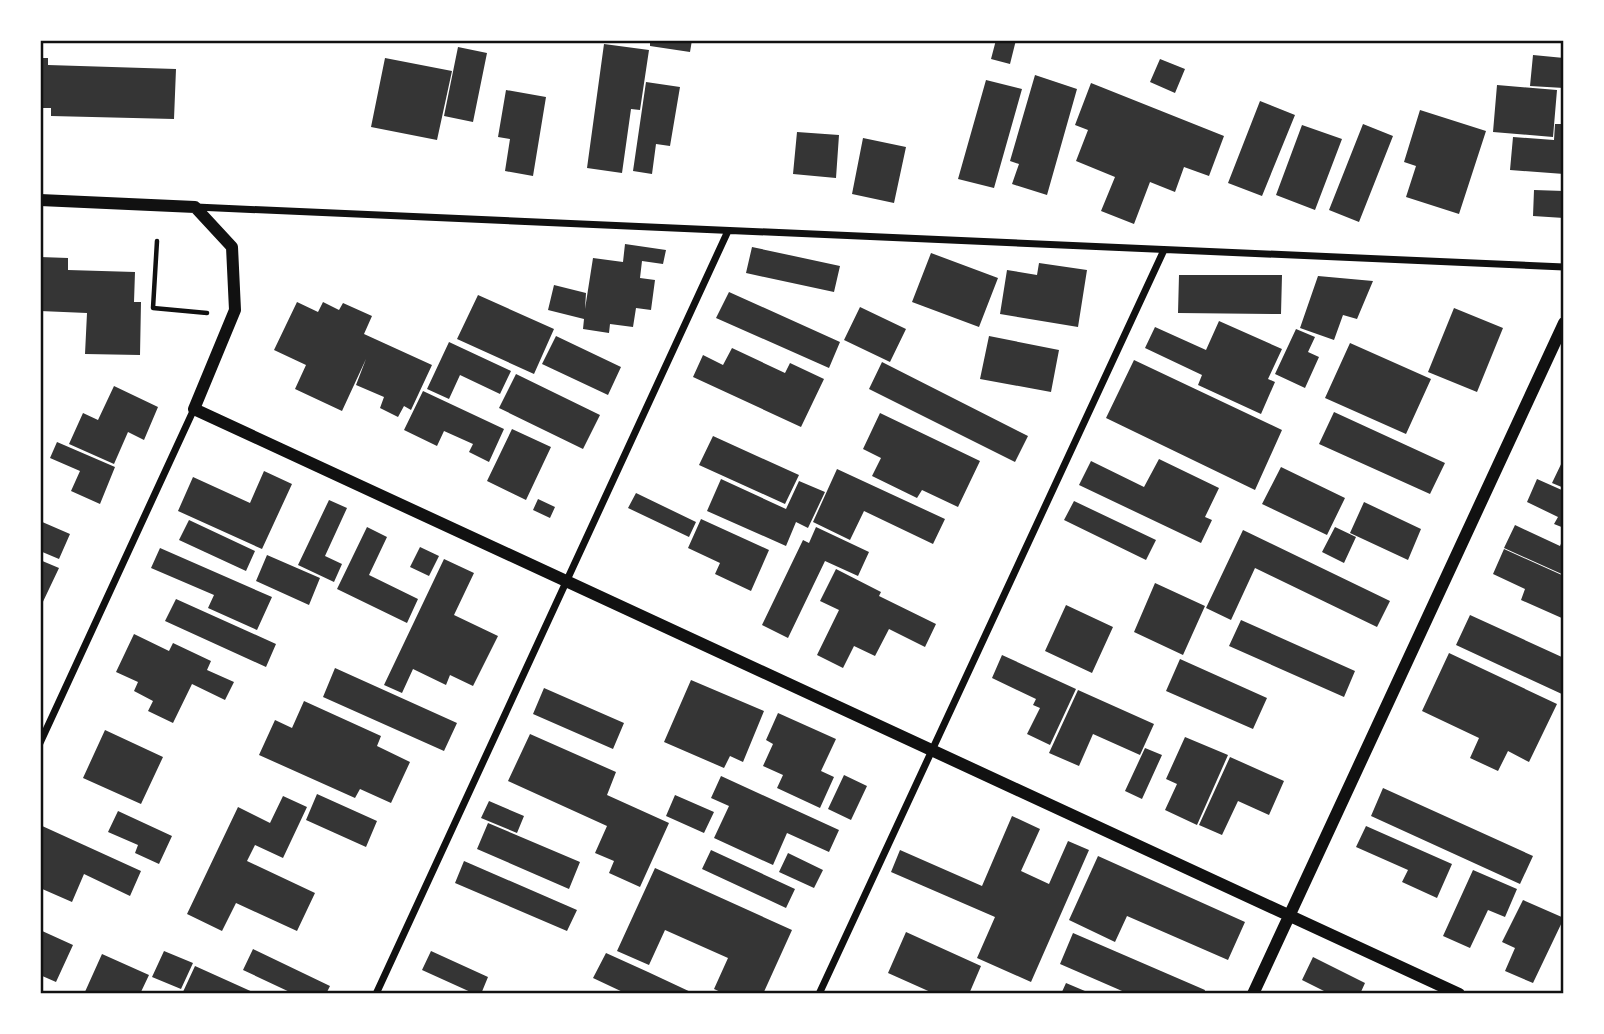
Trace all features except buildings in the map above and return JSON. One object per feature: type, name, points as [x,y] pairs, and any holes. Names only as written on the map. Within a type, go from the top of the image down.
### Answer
[{"type":"street","points":[[40,200],[1564,268]]},
{"type":"street","points":[[40,743],[194,409],[235,310],[232,247],[195,207]]},
{"type":"street","points":[[376,994],[728,230]]},
{"type":"street","points":[[820,994],[1164,250]]},
{"type":"street","points":[[1253,994],[1564,323]]},
{"type":"street","points":[[194,409],[1459,994]]},
{"type":"path","points":[[157,241],[153,308],[211,313]]}]
